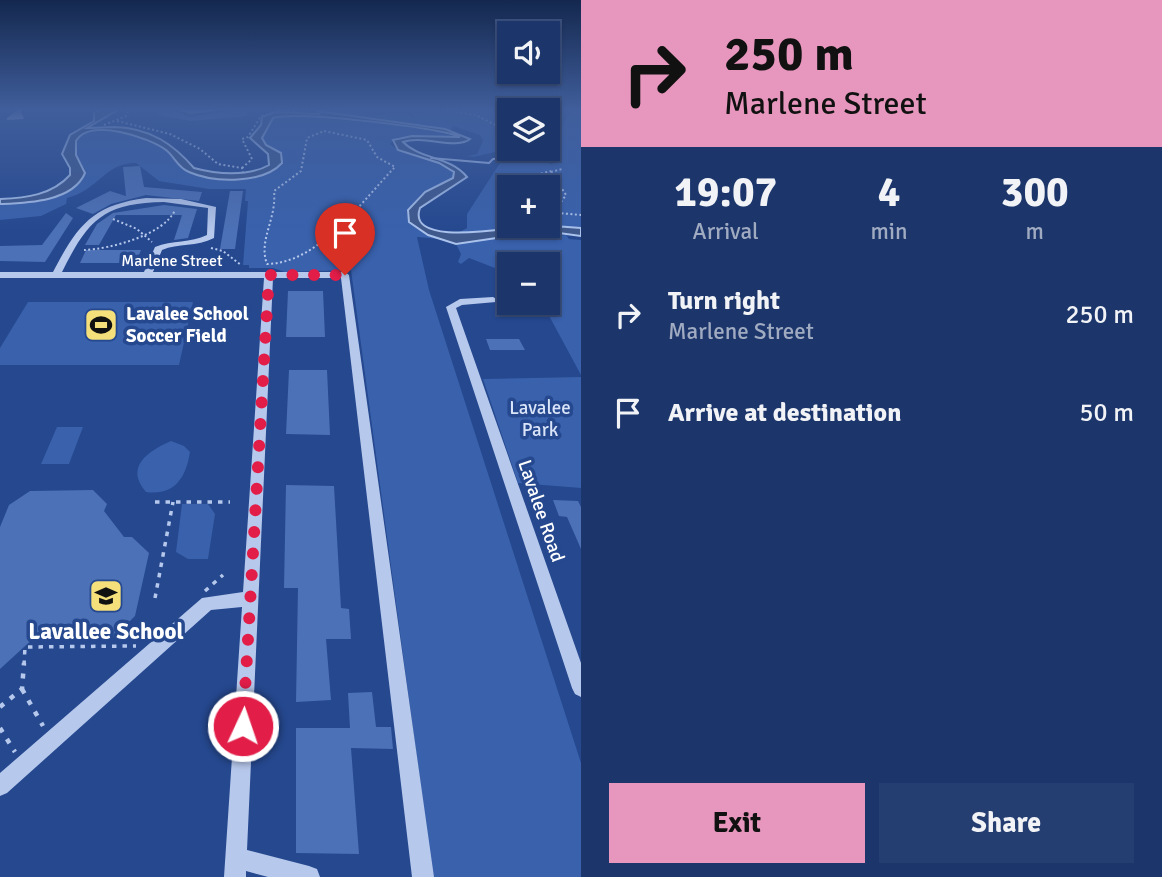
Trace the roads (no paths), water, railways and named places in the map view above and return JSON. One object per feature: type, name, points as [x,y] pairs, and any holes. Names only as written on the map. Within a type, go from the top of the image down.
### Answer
[{"type":"street","points":[[57,275],[80,232],[104,211],[134,203],[184,203],[212,207],[211,236],[204,241],[173,243],[158,249],[147,276]]},
{"type":"street","points":[[273,270],[235,868],[309,877]]},
{"type":"street","name":"Marlene Street","points":[[0,275],[248,275],[273,270],[345,275]]},
{"type":"street","points":[[345,275],[423,877]]},
{"type":"street","name":"Lavalee Road","points":[[494,300],[460,302],[452,307],[581,688]]},
{"type":"street","points":[[0,786],[208,603],[251,599]]},
{"type":"waterway","points":[[431,158],[489,163],[497,159]]},
{"type":"place","name":"Lavalee School Soccer Field","points":[[101,325]]},
{"type":"place","name":"Lavallee School","points":[[106,596]]},
{"type":"park label","name":"Lavalee Park","points":[[540,419]]}]
